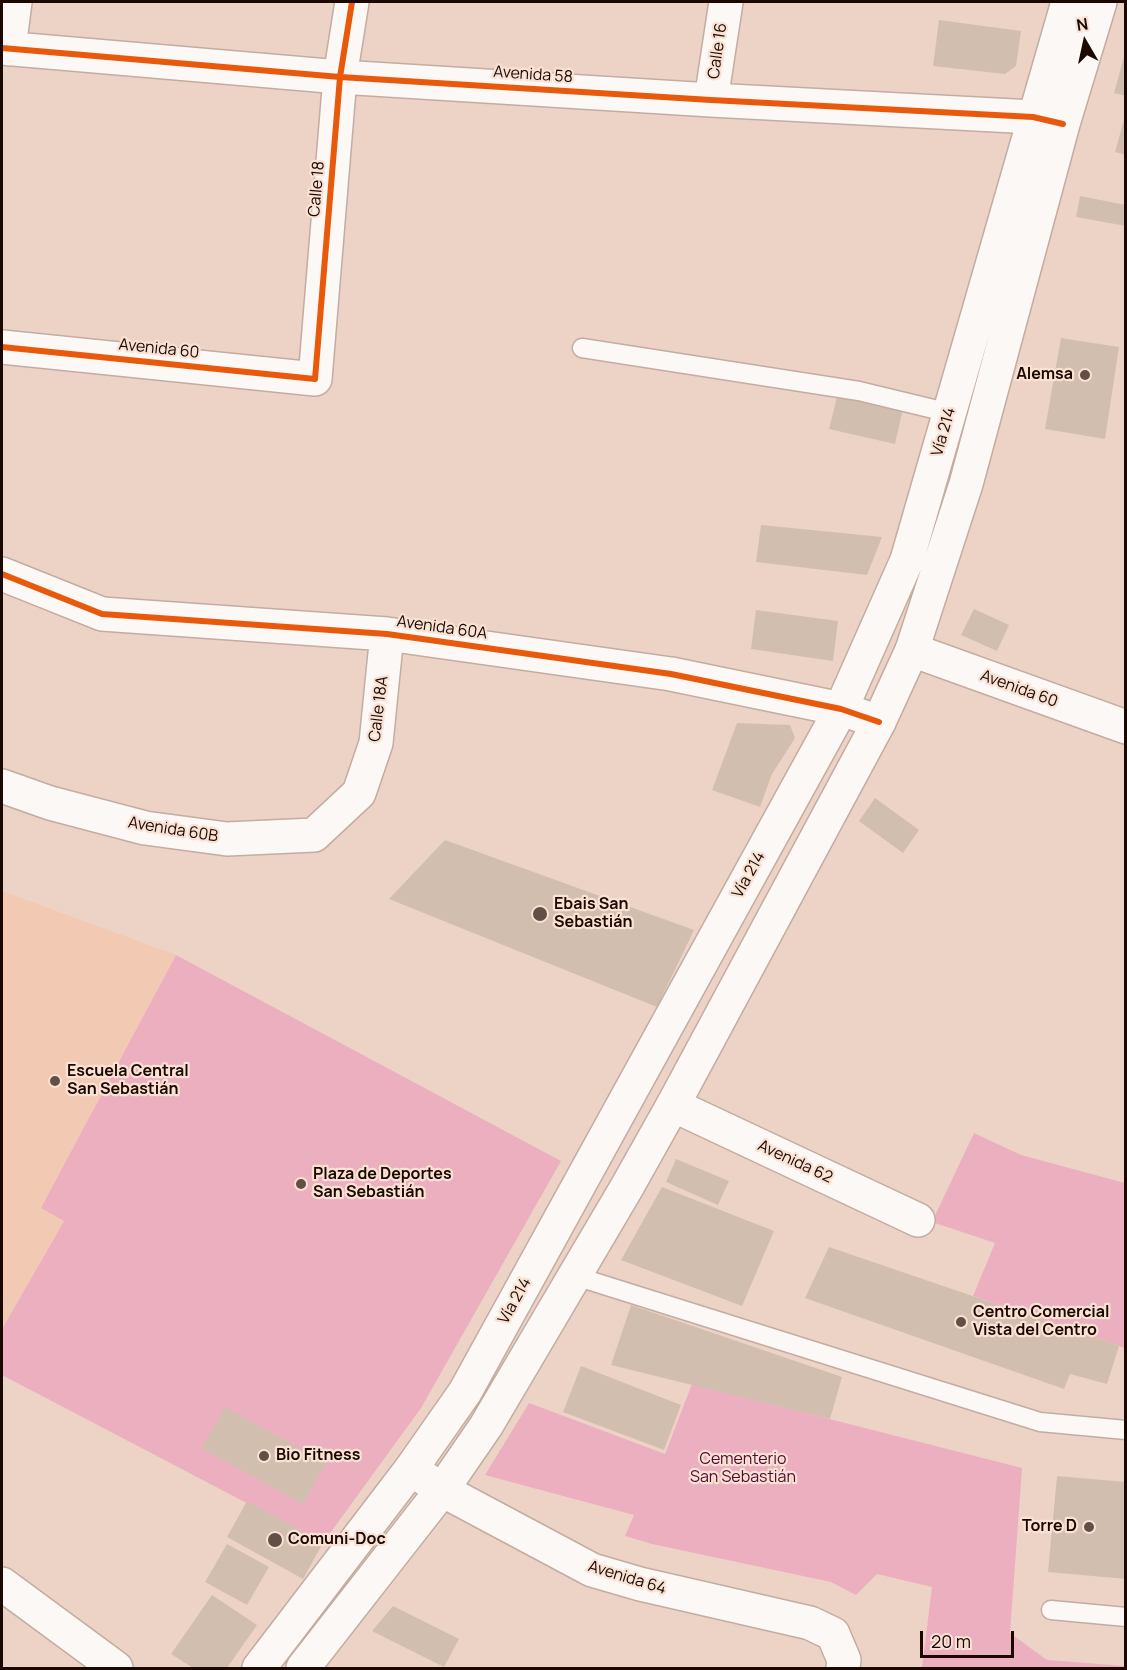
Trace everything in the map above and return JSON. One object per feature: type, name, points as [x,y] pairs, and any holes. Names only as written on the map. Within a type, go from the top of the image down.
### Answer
[{"type":"street","points":[[5,48],[15,2]]},
{"type":"street","name":"Calle 18","points":[[315,379],[340,77],[352,2]]},
{"type":"street","name":"Calle 16","points":[[711,100],[726,2]]},
{"type":"street","name":"Vía 214","points":[[303,1668],[442,1490],[486,1426],[673,1105],[879,722],[912,650],[966,484],[1048,120],[1068,2]]},
{"type":"street","name":"Vía 214","points":[[259,1668],[411,1469],[465,1392],[841,709],[907,560],[950,413],[1048,120],[1100,2]]},
{"type":"street","name":"Avenida 58","points":[[5,48],[340,77],[1048,120]]},
{"type":"street","name":"Avenida 60","points":[[2,346],[315,379]]},
{"type":"street","name":"Avenida 60A","points":[[2,574],[102,614],[387,634],[671,674],[841,709],[879,722]]},
{"type":"street","name":"Calle 18A","points":[[314,835],[359,793],[376,743],[387,634]]},
{"type":"street","name":"Avenida 60","points":[[912,650],[1125,727]]},
{"type":"street","name":"Avenida 60B","points":[[2,786],[50,803],[145,828],[227,839],[314,835]]},
{"type":"street","name":"Avenida 62","points":[[673,1105],[918,1220]]},
{"type":"street","name":"Avenida 64","points":[[411,1469],[442,1490],[592,1570],[640,1584],[810,1623],[833,1634],[843,1664]]},
{"type":"street","points":[[2,1584],[116,1668]]},
{"type":"lane","points":[[582,348],[859,391],[950,413]]},
{"type":"lane","points":[[574,1276],[1040,1422],[1125,1430]]},
{"type":"lane","points":[[1052,1610],[1125,1617]]},
{"type":"shaded area","name":"Escuela Central San Sebastián","points":[[2,891],[176,955],[42,1207],[64,1220],[2,1329]]},
{"type":"green space","name":"Plaza de Deportes San Sebastián","points":[[176,955],[561,1161],[421,1408],[323,1543],[2,1375],[2,1329],[64,1221],[41,1208]]},
{"type":"green space","points":[[974,1133],[1021,1155],[1125,1183],[1125,1348],[973,1296],[995,1243],[932,1222]]},
{"type":"green space","name":"Cementerio San Sebastián","points":[[692,1384],[1022,1468],[1010,1633],[1047,1660],[1125,1666],[1125,1668],[922,1668],[932,1587],[877,1574],[856,1595],[831,1582],[652,1544],[625,1536],[634,1515],[485,1475],[529,1403],[665,1454]]},
{"type":"building","points":[[939,20],[1021,31],[1016,66],[1005,74],[933,66]]},
{"type":"building","points":[[1126,53],[1126,96],[1114,93]]},
{"type":"building","points":[[1126,116],[1126,155],[1115,152]]},
{"type":"building","points":[[1080,196],[1126,205],[1126,226],[1076,217]]},
{"type":"building","name":"Alemsa","points":[[1061,338],[1119,347],[1105,439],[1045,429]]},
{"type":"building","points":[[838,393],[903,408],[895,444],[829,429]]},
{"type":"building","points":[[761,525],[882,537],[867,575],[756,562]]},
{"type":"building","points":[[974,609],[1009,625],[997,651],[961,635]]},
{"type":"building","points":[[756,610],[838,621],[833,661],[751,649]]},
{"type":"building","points":[[737,723],[790,725],[795,738],[772,774],[760,807],[712,790]]},
{"type":"building","points":[[875,798],[919,830],[903,853],[859,821]]},
{"type":"building","name":"Ebais San Sebastián","points":[[445,840],[694,930],[657,1007],[389,899]]},
{"type":"building","points":[[676,1159],[729,1181],[718,1205],[666,1182]]},
{"type":"building","points":[[662,1187],[774,1231],[742,1306],[621,1260]]},
{"type":"building","name":"Centro Comercial Vista del Centro","points":[[829,1247],[1119,1346],[1107,1384],[1070,1374],[1064,1389],[805,1298]]},
{"type":"building","points":[[631,1305],[842,1377],[830,1419],[611,1365]]},
{"type":"building","points":[[581,1366],[681,1405],[664,1450],[563,1412]]},
{"type":"building","name":"Bio Fitness","points":[[225,1407],[326,1463],[303,1504],[201,1448]]},
{"type":"building","name":"Torre D","points":[[1057,1476],[1126,1482],[1126,1579],[1048,1572]]},
{"type":"building","name":"Comuni-Doc","points":[[247,1501],[323,1543],[303,1579],[227,1537]]},
{"type":"building","points":[[227,1544],[269,1567],[247,1605],[205,1582]]},
{"type":"building","points":[[212,1595],[257,1625],[227,1668],[193,1668],[171,1654]]},
{"type":"building","points":[[393,1606],[459,1639],[444,1667],[372,1631]]},
{"type":"cycle path","points":[[2,347],[315,379],[340,77],[352,2]]},
{"type":"cycle path","points":[[2,48],[340,77],[1033,117],[1063,124]]},
{"type":"cycle path","points":[[2,574],[102,614],[387,634],[671,674],[841,709],[879,722]]},
{"type":"place","name":"Alemsa","points":[[1085,375]]},
{"type":"place","name":"Ebais San Sebastián","points":[[540,914]]},
{"type":"place","name":"Escuela Central San Sebastián","points":[[55,1081]]},
{"type":"place","name":"Plaza de Deportes San Sebastián","points":[[301,1184]]},
{"type":"place","name":"Centro Comercial Vista del Centro","points":[[961,1322]]},
{"type":"place","name":"Bio Fitness","points":[[264,1456]]},
{"type":"place","name":"Torre D","points":[[1089,1527]]},
{"type":"place","name":"Comuni-Doc","points":[[275,1540]]}]
